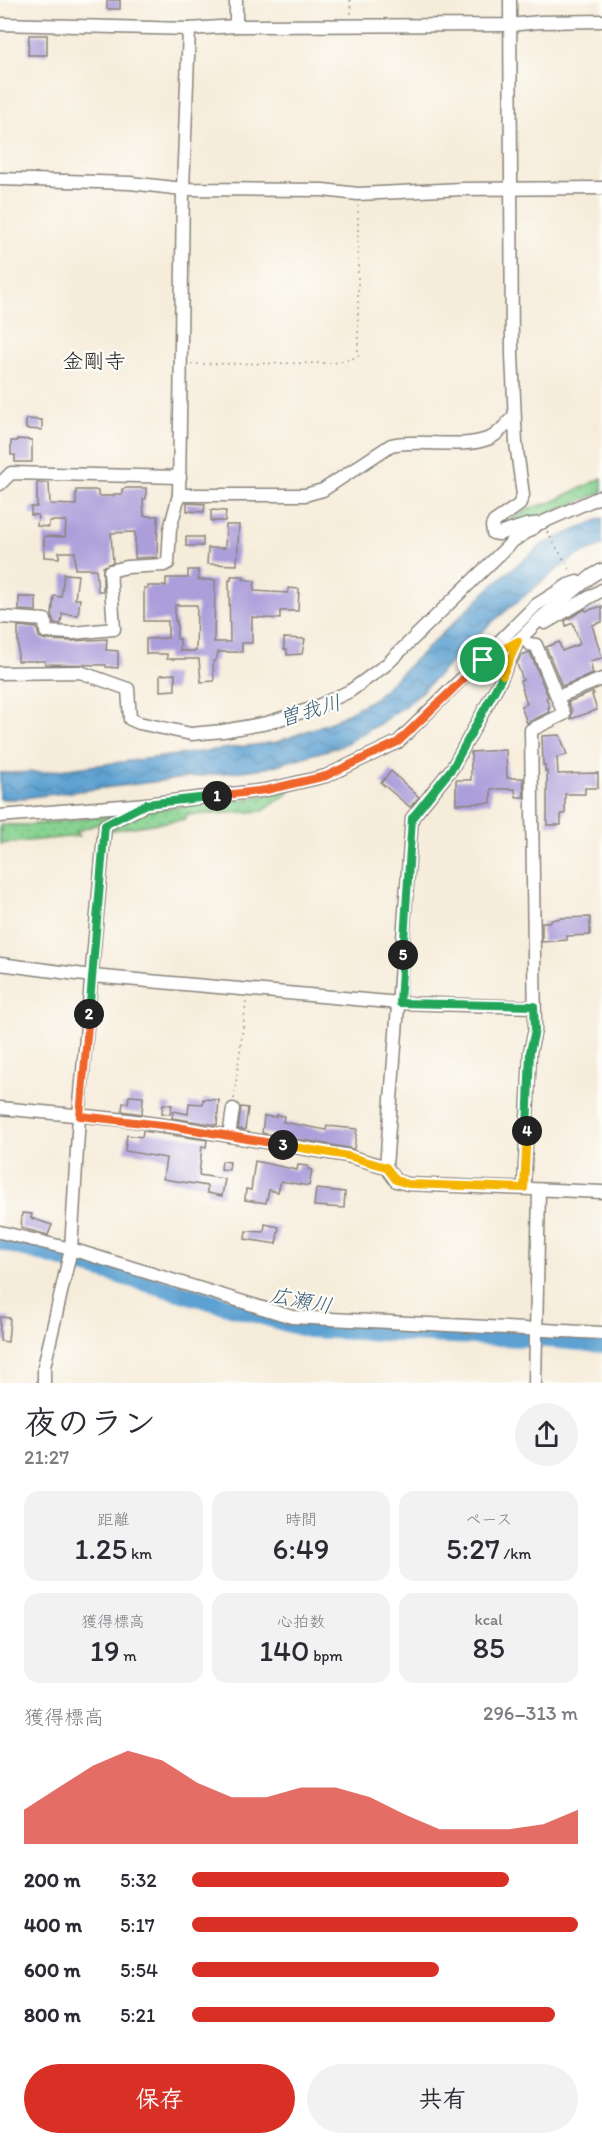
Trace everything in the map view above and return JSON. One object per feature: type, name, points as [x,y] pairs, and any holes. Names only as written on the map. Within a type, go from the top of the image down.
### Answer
[{"type":"street","points":[[236,0],[236,26]]},
{"type":"street","points":[[510,0],[512,355],[514,416],[522,501],[494,522],[493,533],[499,534],[526,525],[543,526]]},
{"type":"street","points":[[0,24],[189,29],[236,26],[509,25],[602,21]]},
{"type":"street","points":[[0,617],[45,620],[46,632],[73,633],[114,628],[110,571],[168,563],[170,529],[180,495],[183,189],[189,29]]},
{"type":"street","points":[[0,179],[130,183],[183,189],[322,190],[358,194],[602,188]]},
{"type":"street","points":[[180,495],[305,495],[323,490],[391,445],[403,442],[475,442],[492,438],[514,416]]},
{"type":"street","points":[[0,484],[11,473],[180,477]]},
{"type":"street","points":[[0,673],[15,671],[80,672],[128,689],[130,720],[191,734],[267,723],[314,708],[350,691],[387,664],[513,541],[602,496]]},
{"type":"street","points":[[0,816],[146,804],[266,790],[326,776],[398,742],[536,606],[568,585],[602,570]]},
{"type":"street","points":[[386,1167],[412,818],[453,767],[523,643],[542,617],[581,578]]},
{"type":"street","points":[[483,660],[523,643],[566,610],[602,590]]},
{"type":"street","points":[[523,643],[536,645],[564,714],[531,730],[535,1030],[530,1052],[524,1188]]},
{"type":"street","points":[[557,697],[602,679]]},
{"type":"street","points":[[44,1383],[44,1367],[70,1251],[105,825],[146,804]]},
{"type":"street","points":[[0,964],[92,976],[400,1003],[534,1006]]},
{"type":"street","points":[[0,1108],[127,1120],[348,1156],[386,1167],[396,1180],[408,1184],[602,1192]]},
{"type":"street","points":[[229,1136],[233,1108]]},
{"type":"street","points":[[535,1383],[539,1190]]},
{"type":"street","points":[[0,1232],[292,1317],[602,1333]]},
{"type":"path","points":[[350,0],[351,25]]},
{"type":"path","points":[[181,364],[334,363],[358,357],[358,194]]},
{"type":"path","points":[[543,526],[581,578]]},
{"type":"path","points":[[233,1108],[248,989]]},
{"type":"green space","points":[[602,478],[602,492],[537,519],[510,527],[510,520],[534,507],[552,502]]},
{"type":"green space","points":[[289,790],[290,792],[263,811],[186,815],[185,819],[106,831],[126,817],[148,810],[246,799]]},
{"type":"green space","points":[[112,815],[112,819],[75,832],[79,836],[0,844],[0,825],[30,825]]},
{"type":"water","points":[[602,518],[602,546],[576,556],[558,569],[491,623],[413,700],[379,724],[341,746],[266,768],[0,799],[0,773],[44,772],[277,742],[334,721],[375,698],[499,579],[544,544]]},
{"type":"building","points":[[107,0],[120,0],[120,9],[107,9]]},
{"type":"building","points":[[29,35],[47,35],[47,55],[28,55]]},
{"type":"building","points":[[26,419],[42,420],[42,430],[26,429]]},
{"type":"building","points":[[17,439],[32,440],[32,462],[15,462],[15,455],[11,455],[11,441],[17,441]]},
{"type":"building","points":[[37,483],[49,483],[50,504],[76,505],[76,490],[95,490],[98,491],[98,496],[114,496],[114,494],[122,494],[122,489],[146,488],[146,499],[143,499],[144,516],[158,516],[157,557],[135,558],[135,532],[111,533],[113,562],[103,567],[103,591],[98,591],[96,569],[75,569],[75,552],[59,552],[59,558],[44,557],[44,536],[65,537],[66,521],[49,521],[49,527],[37,526],[38,515],[31,515],[31,507],[37,507]]},
{"type":"building","points":[[187,503],[205,504],[204,512],[187,511]]},
{"type":"building","points":[[211,510],[226,511],[225,521],[211,521]]},
{"type":"building","points":[[226,525],[239,525],[237,565],[207,564],[208,548],[225,548]]},
{"type":"building","points":[[186,537],[203,537],[203,546],[186,546]]},
{"type":"building","points":[[188,570],[198,570],[198,580],[215,580],[214,642],[230,642],[229,580],[231,576],[244,576],[243,579],[255,581],[254,591],[288,593],[288,588],[299,589],[298,611],[280,611],[280,619],[252,617],[252,643],[242,643],[242,652],[218,652],[216,660],[213,661],[214,681],[201,682],[199,659],[167,659],[167,654],[146,654],[146,639],[168,638],[168,621],[144,621],[144,588],[166,586],[166,578],[188,578]],"holes":[[[175,605],[197,605],[196,651],[180,651]]]},
{"type":"building","points":[[64,574],[78,575],[75,599],[80,599],[78,615],[62,614],[61,624],[54,624],[52,615],[54,596],[61,597]]},
{"type":"building","points":[[19,597],[36,597],[36,611],[19,610]]},
{"type":"building","points":[[602,606],[602,622],[592,625],[602,658],[590,661],[593,674],[562,686],[546,647],[559,642],[562,651],[580,644],[573,623],[566,626],[565,621],[585,609],[586,611]]},
{"type":"building","points":[[18,626],[37,628],[39,637],[46,640],[107,639],[106,650],[118,651],[118,668],[106,667],[106,665],[18,661]]},
{"type":"building","points":[[284,638],[305,639],[302,654],[287,655],[287,650],[284,649]]},
{"type":"building","points":[[530,652],[550,707],[549,712],[527,723],[521,706],[527,704],[520,681],[523,680],[517,664],[521,655]]},
{"type":"building","points":[[175,674],[175,690],[160,691],[160,675]]},
{"type":"building","points":[[593,692],[597,710],[571,719],[572,711],[568,702]]},
{"type":"building","points":[[560,735],[567,755],[557,757],[558,774],[598,773],[598,788],[585,788],[585,794],[565,794],[565,814],[561,814],[561,825],[547,825],[547,771],[543,765],[542,736]]},
{"type":"building","points":[[506,750],[507,778],[523,778],[524,797],[516,797],[515,789],[491,789],[491,803],[456,804],[456,780],[471,780],[471,752]]},
{"type":"building","points":[[391,771],[419,797],[410,807],[381,783]]},
{"type":"building","points":[[590,917],[590,935],[567,936],[567,940],[542,942],[542,922],[551,922],[551,920],[561,918]]},
{"type":"building","points":[[129,1096],[143,1097],[142,1114],[122,1111],[123,1103],[128,1103]]},
{"type":"building","points":[[203,1099],[219,1100],[217,1125],[172,1118],[173,1111],[188,1114],[189,1103],[203,1104]]},
{"type":"building","points":[[163,1104],[172,1105],[170,1114],[162,1113]]},
{"type":"building","points":[[241,1107],[248,1108],[245,1130],[238,1129]]},
{"type":"building","points":[[276,1115],[284,1116],[283,1122],[326,1130],[327,1126],[357,1129],[354,1149],[262,1133],[264,1116],[276,1117]]},
{"type":"building","points":[[143,1131],[207,1140],[206,1147],[202,1146],[199,1175],[225,1179],[222,1196],[207,1193],[207,1186],[163,1179],[166,1158],[125,1151],[127,1135],[142,1137]]},
{"type":"building","points":[[222,1161],[230,1162],[229,1170],[221,1169]]},
{"type":"building","points":[[255,1161],[297,1170],[298,1165],[308,1166],[308,1169],[312,1170],[309,1186],[281,1181],[278,1192],[269,1190],[266,1203],[245,1200],[246,1189],[251,1190]]},
{"type":"building","points":[[316,1189],[345,1192],[344,1208],[314,1206]]},
{"type":"building","points":[[22,1213],[32,1214],[31,1218],[52,1225],[48,1235],[21,1228]]},
{"type":"building","points":[[265,1224],[279,1227],[276,1244],[245,1239],[246,1231],[264,1232]]},
{"type":"building","points":[[0,1317],[10,1318],[8,1342],[0,1341]]},
{"type":"waterway","name":"広瀬川","points":[[0,1241],[308,1329],[548,1339],[602,1344]]},
{"type":"district","name":"金剛寺","points":[[94,360]]},
{"type":"route","points":[[518,641],[500,681],[453,767],[412,818],[400,1003],[534,1006],[535,1030],[530,1052],[524,1188],[408,1184],[396,1180],[386,1167],[348,1156],[171,1126],[80,1116],[105,825],[146,804],[266,790],[326,776],[398,742],[483,660],[518,641]]},
{"type":"water label","name":"曽我川","points":[[310,710]]}]
